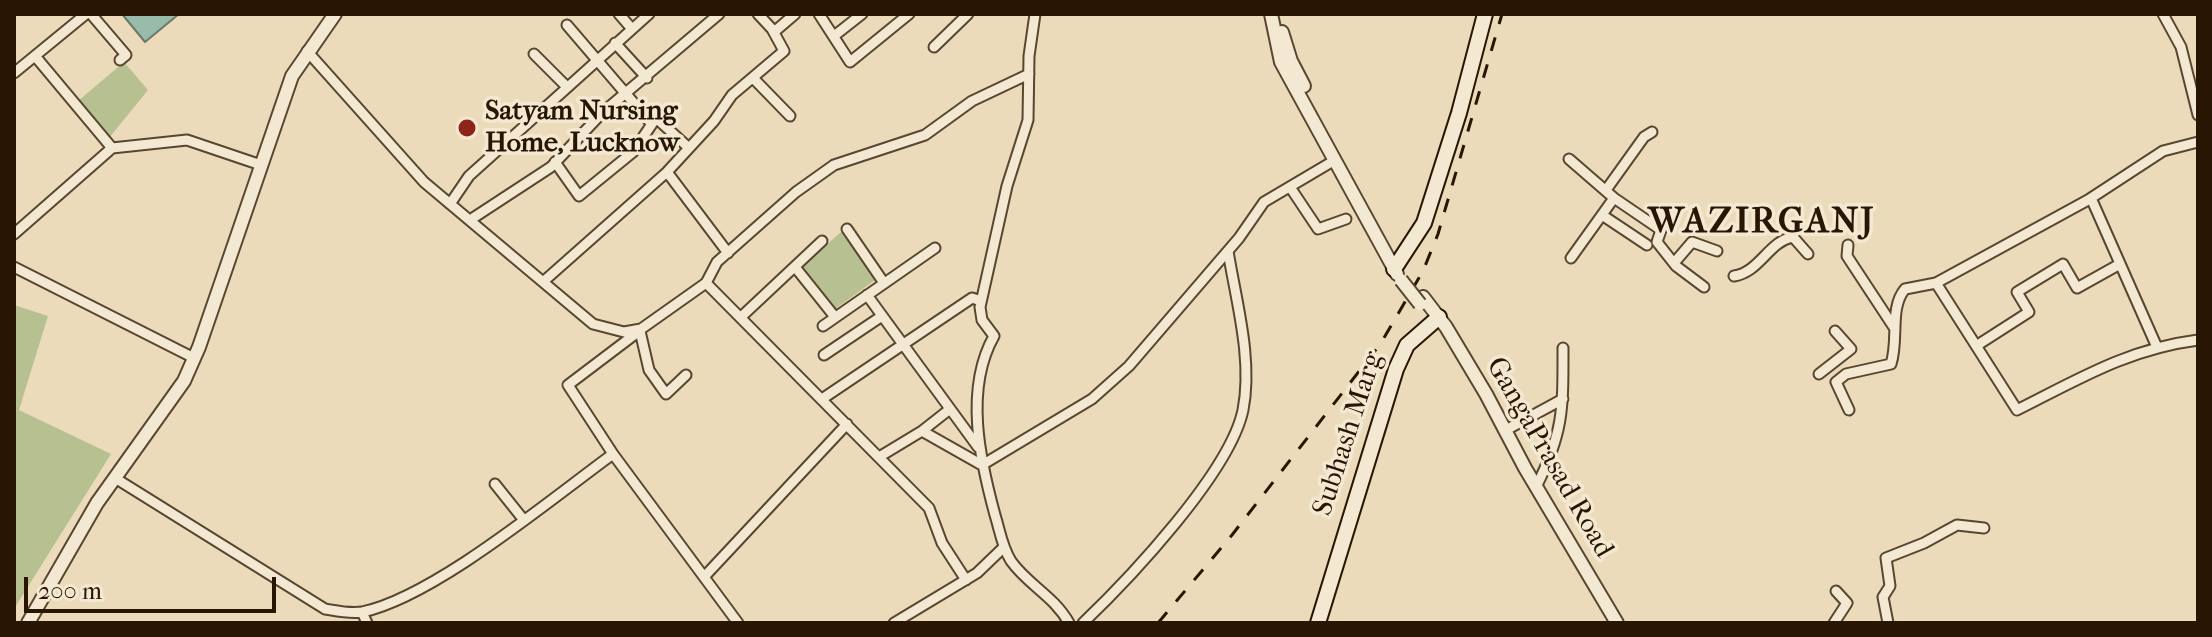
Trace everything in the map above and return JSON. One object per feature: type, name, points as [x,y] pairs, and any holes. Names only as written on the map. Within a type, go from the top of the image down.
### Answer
[{"type":"main road","points":[[1400,271],[1424,223],[1459,113],[1485,14]]},
{"type":"main road","name":"Subhash Marg","points":[[1318,623],[1396,369],[1407,345],[1437,319]]},
{"type":"street","points":[[14,73],[89,14],[126,55],[120,60]]},
{"type":"street","points":[[28,623],[115,478],[184,381],[292,76],[335,14]]},
{"type":"street","points":[[619,14],[632,29]]},
{"type":"street","points":[[450,204],[469,176],[649,14]]},
{"type":"street","points":[[470,220],[555,162],[602,113],[719,14]]},
{"type":"street","points":[[544,281],[667,172],[714,121],[732,95],[784,51],[774,32],[758,14]]},
{"type":"street","points":[[774,32],[795,14]]},
{"type":"street","points":[[819,14],[850,62],[909,14]]},
{"type":"street","points":[[834,36],[862,14]]},
{"type":"street","points":[[934,47],[968,14]]},
{"type":"street","points":[[1035,14],[1028,120],[1007,186],[981,301],[982,320],[994,336],[986,349],[977,422],[982,465],[1003,548],[1013,564],[1052,598],[1069,623]]},
{"type":"street","points":[[1271,14],[1281,62],[1400,271],[1437,319]]},
{"type":"street","points":[[1277,14],[1291,61],[1400,271]]},
{"type":"street","points":[[2163,14],[2181,47],[2198,115]]},
{"type":"street","points":[[567,25],[650,122]]},
{"type":"street","points":[[615,43],[647,78]]},
{"type":"street","points":[[307,51],[424,182],[593,324],[624,332],[640,330]]},
{"type":"street","points":[[534,54],[566,86]]},
{"type":"street","points":[[35,56],[112,148]]},
{"type":"street","points":[[738,623],[613,454],[568,385],[706,283],[717,262],[796,192],[834,165],[925,135],[972,101],[1029,74]]},
{"type":"street","points":[[753,78],[790,116]]},
{"type":"street","points":[[555,162],[579,196],[633,152],[650,122],[656,118],[689,148]]},
{"type":"street","points":[[1571,258],[1602,215],[1610,194],[1644,137],[1652,132]]},
{"type":"street","points":[[14,234],[112,148],[187,140],[261,165]]},
{"type":"street","points":[[1849,410],[1836,382],[1846,374],[1891,364],[1897,345],[1898,298],[1905,289],[1936,283],[2091,198],[2163,151],[2198,142]]},
{"type":"street","points":[[1569,159],[1610,194],[1661,230],[1657,242],[1674,263],[1704,287]]},
{"type":"street","points":[[982,465],[1092,399],[1129,366],[1228,251],[1264,202],[1335,160]]},
{"type":"street","points":[[667,172],[728,253]]},
{"type":"street","points":[[1290,187],[1318,229],[1346,219]]},
{"type":"street","points":[[2091,198],[2156,345]]},
{"type":"street","points":[[1602,215],[1647,245]]},
{"type":"street","points":[[847,229],[884,283]]},
{"type":"street","points":[[1734,276],[1748,274],[1784,239],[1793,237],[1808,254]]},
{"type":"street","points":[[741,317],[822,241]]},
{"type":"street","points":[[1674,263],[1692,242],[1717,251]]},
{"type":"street","points":[[1848,245],[1847,256],[1895,329]]},
{"type":"street","points":[[823,326],[935,248]]},
{"type":"street","points":[[1083,623],[1126,581],[1234,442],[1244,407],[1244,349],[1228,251]]},
{"type":"street","points":[[1976,346],[2029,312],[2017,292],[2063,264],[2077,288],[2120,264]]},
{"type":"street","points":[[14,267],[194,358]]},
{"type":"street","points":[[795,267],[835,317]]},
{"type":"street","points":[[706,283],[929,508],[942,543],[966,580]]},
{"type":"street","points":[[1936,283],[2017,410],[2115,361],[2156,345],[2198,340]]},
{"type":"street","points":[[867,295],[980,450]]},
{"type":"street","points":[[822,399],[972,298],[981,301]]},
{"type":"street","points":[[824,355],[882,316]]},
{"type":"street","name":"GangaPrasad Road","points":[[1437,319],[1503,423],[1504,431],[1617,623]]},
{"type":"street","points":[[640,330],[649,370],[666,394],[686,375]]},
{"type":"street","points":[[1819,374],[1851,349],[1835,331]]},
{"type":"street","points":[[1536,487],[1556,449],[1563,399],[1563,348]]},
{"type":"street","points":[[1838,358],[1846,374]]},
{"type":"street","points":[[1504,431],[1563,399]]},
{"type":"street","points":[[879,457],[922,431],[950,409]]},
{"type":"street","points":[[704,577],[847,424]]},
{"type":"street","points":[[922,431],[982,465]]},
{"type":"street","points":[[115,478],[325,609],[362,612],[414,590],[473,555],[613,454]]},
{"type":"street","points":[[495,484],[523,519]]},
{"type":"street","points":[[1888,623],[1883,597],[1890,586],[1886,558],[1924,543],[1957,525],[1984,528]]},
{"type":"street","points":[[894,623],[966,580],[1003,548]]},
{"type":"street","points":[[1834,623],[1847,603],[1836,591]]},
{"type":"street","points":[[362,612],[367,623]]},
{"type":"green space","points":[[124,62],[148,90],[109,138],[78,101]]},
{"type":"green space","points":[[841,232],[875,280],[835,309],[801,267]]},
{"type":"green space","points":[[14,305],[48,316],[19,410],[111,454],[14,609]]},
{"type":"shaded area","points":[[122,14],[179,14],[145,42]]},
{"type":"railway","points":[[1158,623],[1232,535],[1381,343],[1423,271],[1438,234],[1502,14]]},
{"type":"place","name":"Satyam Nursing Home, Lucknow","points":[[467,128]]},
{"type":"district","name":"WAZIRGANJ","points":[[1762,223]]}]
